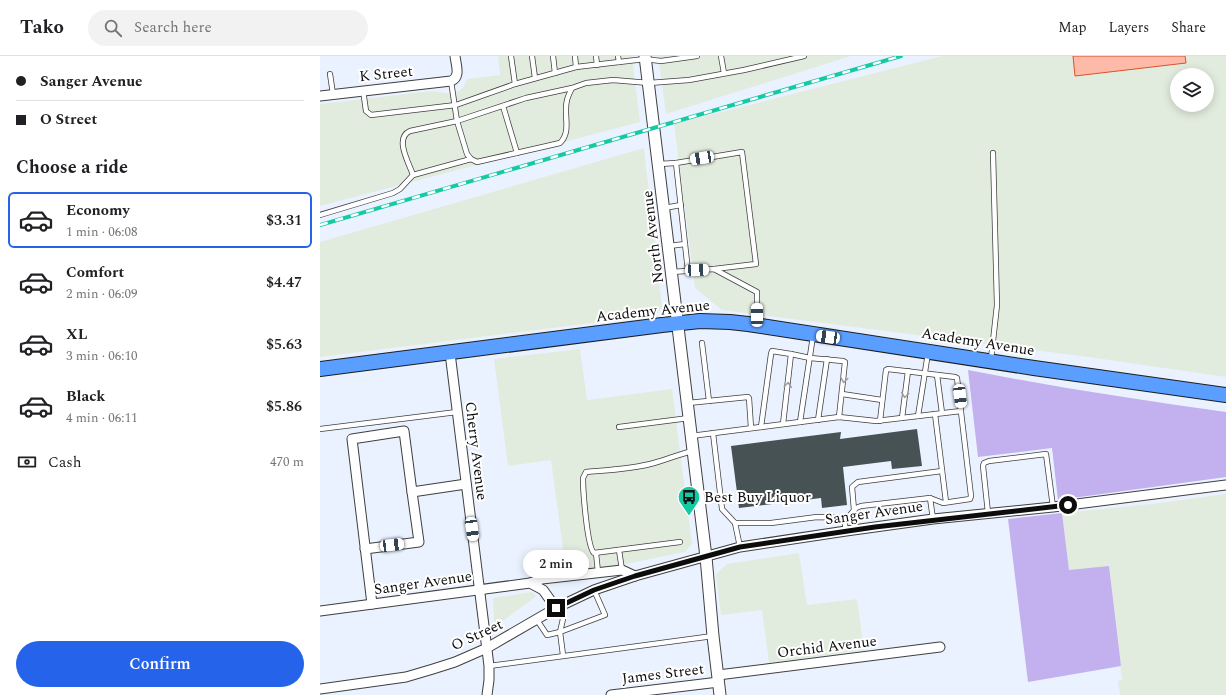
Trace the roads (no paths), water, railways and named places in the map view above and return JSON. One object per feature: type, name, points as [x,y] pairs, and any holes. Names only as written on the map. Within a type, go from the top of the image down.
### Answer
[{"type":"main road","name":"Academy Avenue","points":[[320,369],[678,323],[709,321],[730,322],[814,334],[1226,395]]},
{"type":"street","points":[[453,80],[457,75],[455,56]]},
{"type":"street","name":"North Avenue","points":[[645,58],[688,403],[720,695]]},
{"type":"street","name":"K Street","points":[[320,96],[453,80]]},
{"type":"street","name":"Cherry Avenue","points":[[450,353],[489,666],[487,695]]},
{"type":"street","points":[[365,549],[419,542],[404,431],[352,439],[365,549],[372,604]]},
{"type":"street","points":[[412,492],[466,484]]},
{"type":"street","name":"Sanger Avenue","points":[[320,611],[530,583],[542,579],[598,572],[622,570],[635,576],[740,547],[846,531],[1226,485]]},
{"type":"street","name":"O Street","points":[[320,689],[389,680],[421,673],[455,662],[487,648],[556,608],[594,590],[635,576]]},
{"type":"street","points":[[530,583],[543,590],[556,608]]},
{"type":"street","name":"Orchid Avenue","points":[[718,678],[940,647]]},
{"type":"street","name":"James Street","points":[[612,695],[718,678]]},
{"type":"lane","points":[[511,56],[514,84]]},
{"type":"lane","points":[[532,56],[535,78]]},
{"type":"lane","points":[[553,56],[555,73]]},
{"type":"lane","points":[[575,56],[576,67]]},
{"type":"lane","points":[[596,56],[597,64]]},
{"type":"lane","points":[[618,56],[619,62]]},
{"type":"lane","points":[[363,90],[366,112],[371,115],[456,105],[514,84],[576,67],[645,58],[661,61],[697,56]]},
{"type":"lane","points":[[721,56],[724,73]]},
{"type":"lane","points":[[413,175],[403,147],[402,138],[405,133],[410,131],[458,122],[526,98],[572,88],[586,83],[613,80],[648,83],[689,80],[804,56]]},
{"type":"lane","points":[[330,74],[333,94]]},
{"type":"lane","points":[[453,80],[458,122],[467,154],[477,162],[560,143],[564,139],[566,133],[566,101],[572,88]]},
{"type":"lane","points":[[503,106],[517,153]]},
{"type":"lane","points":[[659,164],[676,163],[742,152],[756,264],[672,272]]},
{"type":"lane","points":[[991,361],[997,305],[992,153]]},
{"type":"lane","points":[[320,215],[393,194],[413,175],[472,159]]},
{"type":"lane","points":[[676,163],[688,271]]},
{"type":"lane","points":[[664,208],[681,205]]},
{"type":"lane","points":[[669,246],[685,244]]},
{"type":"lane","points":[[714,269],[737,283],[757,292],[757,326]]},
{"type":"lane","points":[[800,422],[814,334]]},
{"type":"lane","points":[[702,343],[709,401]]},
{"type":"lane","points":[[761,427],[772,351],[810,358],[846,362],[839,417]]},
{"type":"lane","points":[[918,416],[928,351]]},
{"type":"lane","points":[[783,424],[791,354]]},
{"type":"lane","points":[[818,420],[826,359]]},
{"type":"lane","points":[[735,523],[771,523],[817,516],[844,518],[861,506],[930,498],[937,501],[946,502],[969,500],[971,496],[957,378],[908,371],[886,370],[880,421]]},
{"type":"lane","points":[[902,418],[908,371]]},
{"type":"lane","points":[[938,375],[942,413]]},
{"type":"lane","points":[[842,394],[882,400]]},
{"type":"lane","points":[[688,403],[748,397],[751,428]]},
{"type":"lane","points":[[691,436],[839,417],[880,421],[961,411]]},
{"type":"lane","points":[[320,430],[457,412]]},
{"type":"lane","points":[[935,414],[946,502]]},
{"type":"lane","points":[[619,427],[689,418]]},
{"type":"lane","points":[[713,433],[722,508],[735,523],[740,547]]},
{"type":"lane","points":[[680,542],[596,553],[592,551],[588,538],[583,478],[586,472],[649,464],[693,451]]},
{"type":"lane","points":[[988,513],[983,466],[984,463],[989,461],[1046,454],[1053,507]]},
{"type":"lane","points":[[854,510],[852,487],[858,482],[942,472]]},
{"type":"lane","points":[[930,498],[933,520]]},
{"type":"lane","points":[[844,518],[846,531]]},
{"type":"lane","points":[[620,550],[622,570]]},
{"type":"lane","points":[[596,553],[598,572]]},
{"type":"lane","points":[[536,620],[547,635],[560,632],[605,615],[594,590]]},
{"type":"lane","points":[[556,608],[563,620],[560,632],[563,655]]},
{"type":"lane","points":[[489,666],[713,636]]},
{"type":"railway","points":[[320,225],[901,56]]},
{"type":"place","name":"Best Buy Liquor","points":[[689,516]]}]
